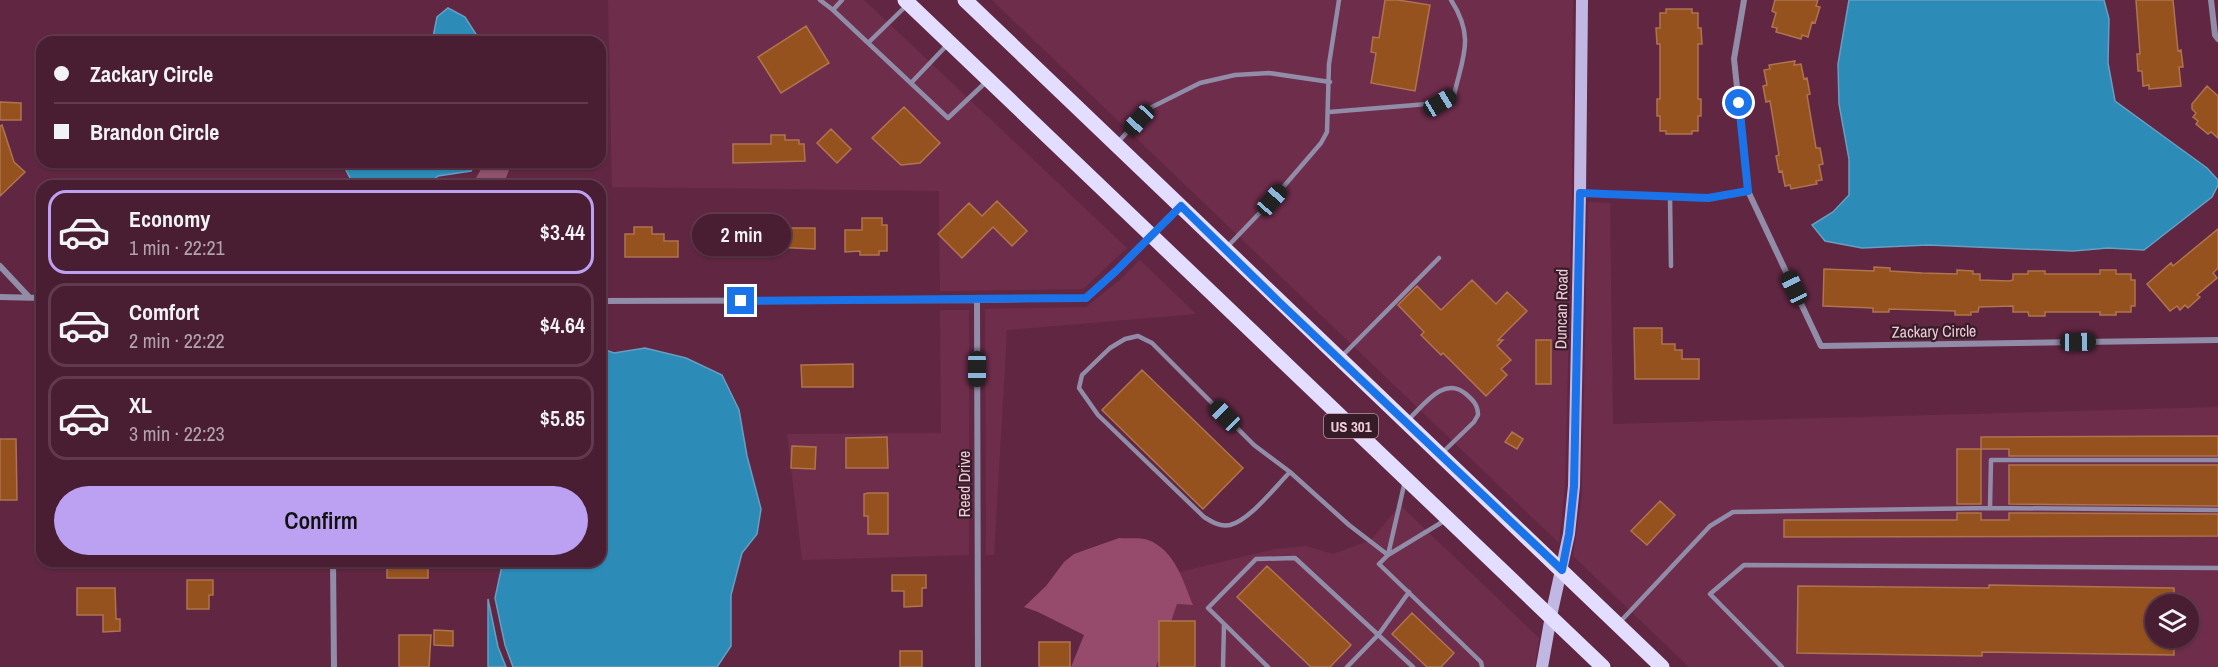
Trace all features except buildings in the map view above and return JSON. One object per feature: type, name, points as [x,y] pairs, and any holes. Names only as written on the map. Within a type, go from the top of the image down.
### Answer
[{"type":"main road","name":"US 301","points":[[965,0],[1662,667]]},
{"type":"main road","name":"US 301","points":[[907,2],[1603,667]]},
{"type":"street","name":"Duncan Road","points":[[1542,667],[1569,534],[1574,486],[1582,0]]},
{"type":"street","name":"Zackary Circle","points":[[1744,0],[1734,59],[1748,191],[1821,346],[2218,340]]},
{"type":"street","points":[[2211,0],[2215,35],[2218,39]]},
{"type":"street","points":[[1580,193],[1708,198],[1748,191]]},
{"type":"street","points":[[606,301],[1086,298],[1181,206]]},
{"type":"street","points":[[0,266],[29,297]]},
{"type":"street","points":[[0,297],[36,298]]},
{"type":"street","name":"Reed Drive","points":[[977,300],[978,667]]},
{"type":"street","points":[[333,567],[334,667]]},
{"type":"lane","points":[[819,0],[833,10],[948,118],[988,80]]},
{"type":"lane","points":[[833,10],[842,0]]},
{"type":"lane","points":[[1225,249],[1272,200],[1321,143],[1327,132],[1329,64],[1340,0]]},
{"type":"lane","points":[[1329,112],[1440,103],[1454,95],[1467,42],[1461,16],[1451,0]]},
{"type":"lane","points":[[868,43],[907,2]]},
{"type":"lane","points":[[911,83],[950,42]]},
{"type":"lane","points":[[1116,144],[1150,108],[1200,83],[1235,75],[1269,73],[1330,82]]},
{"type":"lane","points":[[1670,196],[1671,266]]},
{"type":"lane","points":[[1340,359],[1439,258]]},
{"type":"lane","points":[[1290,472],[1243,519],[1229,526],[1216,524],[1204,517],[1098,415],[1079,388],[1082,375],[1110,348],[1125,339],[1138,336],[1152,343],[1254,445],[1290,472],[1388,555]]},
{"type":"lane","points":[[1406,422],[1441,389],[1456,388],[1475,402],[1478,415],[1474,422],[1441,455]]},
{"type":"lane","points":[[1990,508],[1991,460],[2218,460]]},
{"type":"lane","points":[[1388,555],[1405,478]]},
{"type":"lane","points":[[1618,624],[1710,526],[1733,512],[1990,508],[2218,510]]},
{"type":"lane","points":[[1448,519],[1388,555],[1379,564],[1481,662],[1482,667]]},
{"type":"lane","points":[[1268,667],[1208,608],[1256,559],[1295,558],[1413,667]]},
{"type":"lane","points":[[1782,667],[1710,594],[1744,565],[2218,568]]},
{"type":"lane","points":[[1347,667],[1379,634],[1409,592]]},
{"type":"lane","points":[[1223,667],[1224,624]]},
{"type":"shaded area","points":[[608,0],[864,0],[1127,248],[1083,289],[940,291],[939,191],[612,187]]},
{"type":"shaded area","points":[[992,0],[1573,0],[1572,192],[1565,486],[1559,543]]},
{"type":"shaded area","points":[[482,168],[510,168],[505,180],[466,180],[476,178]]},
{"type":"shaded area","points":[[1588,202],[1610,203],[1613,424],[2218,407],[2218,667],[1689,667],[1573,556],[1582,496]]},
{"type":"shaded area","points":[[1140,260],[1196,314],[1007,330],[994,555],[986,555],[985,309],[1086,307],[1121,279]]},
{"type":"shaded area","points":[[940,310],[969,310],[969,555],[802,560],[787,434],[941,433]]},
{"type":"shaded area","points":[[1400,505],[1539,638],[1535,667],[1156,667],[1177,604],[1192,605],[1179,572],[1275,549],[1306,546],[1333,554],[1371,540]]},
{"type":"shaded area","points":[[1119,538],[1148,540],[1165,551],[1177,567],[1193,605],[1177,604],[1156,667],[1071,667],[1084,635],[1024,607],[1074,554]]},
{"type":"water","points":[[1849,0],[2104,0],[2109,19],[2108,63],[2115,101],[2207,168],[2218,180],[2212,197],[2144,250],[2108,248],[2073,251],[1928,245],[1862,248],[1825,241],[1812,225],[1833,212],[1849,195],[1849,159],[1839,104],[1838,64]]},
{"type":"water","points":[[448,8],[465,17],[477,36],[433,36],[437,17]]},
{"type":"water","points":[[345,168],[473,168],[471,171],[438,176],[434,180],[351,180]]},
{"type":"water","points":[[645,348],[686,358],[722,375],[739,410],[747,456],[761,509],[757,534],[742,553],[731,595],[731,646],[717,667],[513,667],[505,645],[495,598],[502,567],[606,567],[606,350],[614,353]]},
{"type":"water","points":[[488,599],[498,647],[506,667],[488,667]]},
{"type":"route","points":[[741,301],[1086,298],[1181,206],[1562,570],[1572,513],[1574,486],[1580,193],[1708,198],[1748,191],[1739,103]]}]
